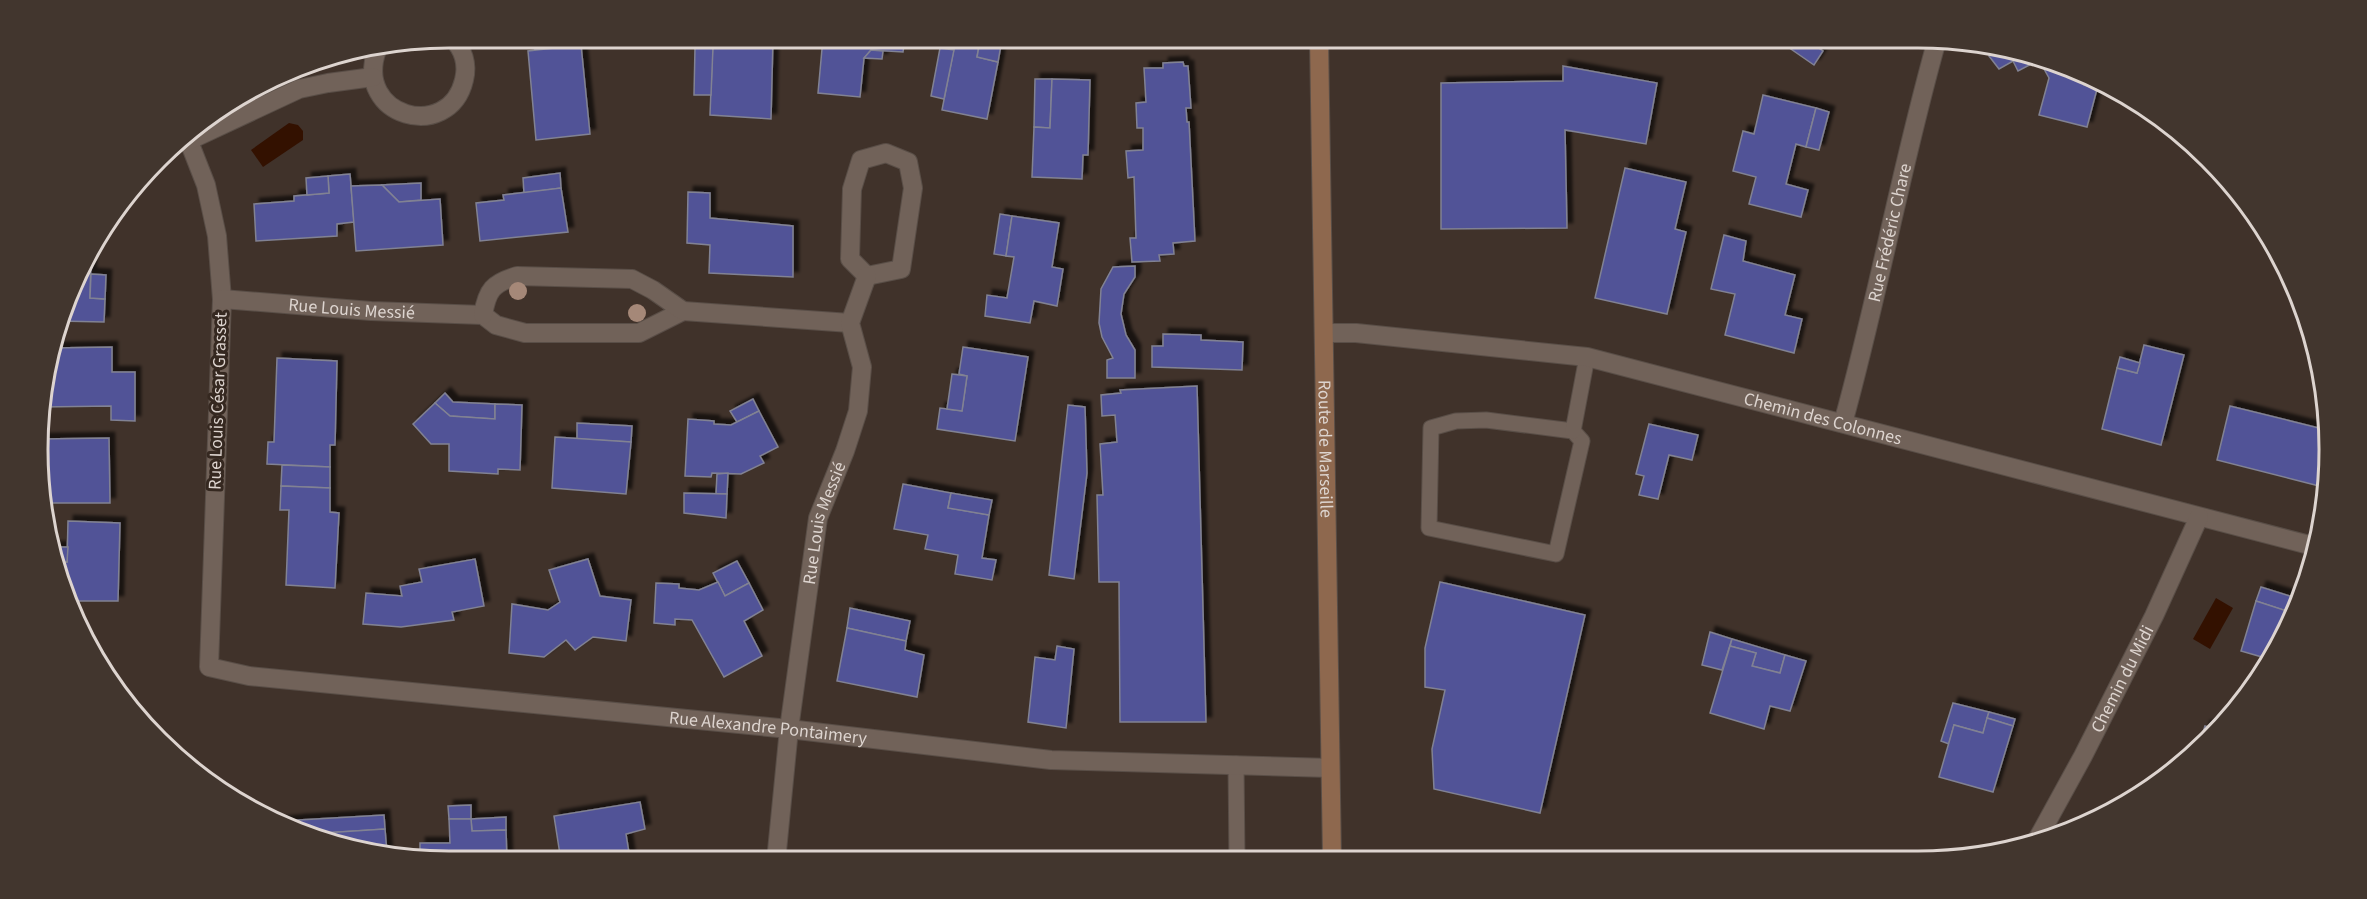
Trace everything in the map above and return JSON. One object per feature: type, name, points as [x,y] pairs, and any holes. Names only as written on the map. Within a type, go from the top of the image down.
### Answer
[{"type":"main road","name":"Route de Marseille","points":[[1319,48],[1332,851]]},
{"type":"street","points":[[375,55],[372,77],[377,91],[386,103],[399,112],[413,116],[428,115],[442,111],[454,101],[462,88],[466,73],[460,48]]},
{"type":"street","name":"Rue Frédéric Chare","points":[[1843,423],[1857,373],[1918,105],[1934,49]]},
{"type":"street","name":"Rue Louis César Grasset","points":[[204,132],[228,124],[265,103],[299,89],[328,82],[372,77]]},
{"type":"street","name":"Rue Louis César Grasset","points":[[190,143],[206,185],[213,215],[222,299],[209,667]]},
{"type":"street","points":[[886,153],[908,162],[913,188],[901,269],[867,276],[850,259],[852,189],[861,160],[886,153]]},
{"type":"street","points":[[483,315],[486,297],[493,287],[517,276],[632,279],[684,311],[850,323],[867,276]]},
{"type":"street","name":"Rue Louis Messié","points":[[222,299],[371,311],[483,315],[496,325],[525,333],[639,333],[684,311]]},
{"type":"street","name":"Rue Louis Messié","points":[[777,851],[789,729],[818,518],[845,451],[858,411],[862,367],[850,323]]},
{"type":"street","name":"Chemin des Colonnes","points":[[1324,333],[1356,333],[1587,357],[2307,544]]},
{"type":"street","name":"Chemin du Midi","points":[[2042,831],[2083,756],[2154,616],[2199,517]]},
{"type":"street","name":"Rue Alexandre Pontaimery","points":[[209,667],[249,676],[789,729],[1051,760],[1330,768]]},
{"type":"lane","points":[[1573,431],[1587,357]]},
{"type":"lane","points":[[1486,420],[1573,431],[1582,441],[1556,554],[1429,528],[1431,428],[1456,421],[1486,420]]},
{"type":"lane","points":[[1236,764],[1237,851]]},
{"type":"shaded area","points":[[289,123],[298,125],[303,131],[303,140],[263,167],[251,150]]},
{"type":"shaded area","points":[[2216,598],[2233,608],[2210,649],[2193,639]]},
{"type":"building","points":[[581,48],[590,134],[536,140],[528,51]]},
{"type":"building","points":[[695,48],[713,48],[711,95],[694,95]]},
{"type":"building","points":[[713,48],[773,48],[771,119],[710,115]]},
{"type":"building","points":[[822,48],[904,48],[903,52],[871,50],[864,58],[860,97],[818,93]]},
{"type":"building","points":[[940,48],[954,50],[944,99],[931,96]]},
{"type":"building","points":[[954,48],[979,48],[977,57],[998,62],[987,119],[942,110]]},
{"type":"building","points":[[979,48],[1000,48],[998,62],[977,57]]},
{"type":"building","points":[[1789,48],[1818,48],[1823,51],[1814,65]]},
{"type":"building","points":[[871,50],[883,51],[882,59],[864,58]]},
{"type":"building","points":[[1989,56],[2030,65],[2018,71],[2013,61],[1999,69]]},
{"type":"building","points":[[1183,62],[1184,66],[1188,66],[1191,108],[1186,108],[1187,122],[1189,122],[1195,241],[1173,243],[1174,254],[1159,255],[1160,261],[1132,262],[1130,238],[1136,238],[1134,177],[1128,178],[1126,151],[1143,150],[1143,128],[1137,128],[1136,103],[1146,102],[1144,68],[1163,68],[1163,63]]},
{"type":"building","points":[[1563,66],[1657,83],[1646,144],[1565,130],[1567,228],[1441,229],[1441,83],[1563,81]]},
{"type":"building","points":[[2043,68],[2097,90],[2087,127],[2039,115],[2049,78]]},
{"type":"building","points":[[1035,79],[1052,79],[1050,128],[1034,127]]},
{"type":"building","points":[[1052,79],[1090,80],[1088,155],[1083,155],[1082,179],[1032,177],[1034,127],[1050,128]]},
{"type":"building","points":[[1763,95],[1816,108],[1806,147],[1796,144],[1786,184],[1808,190],[1801,217],[1749,204],[1756,177],[1733,171],[1743,131],[1754,134]]},
{"type":"building","points":[[1816,108],[1829,112],[1819,150],[1806,147]]},
{"type":"building","points":[[1625,168],[1686,182],[1675,229],[1686,232],[1667,314],[1595,298]]},
{"type":"building","points":[[560,173],[561,188],[524,193],[523,178]]},
{"type":"building","points":[[350,174],[354,222],[337,224],[337,236],[256,241],[254,204],[294,201],[294,196],[329,193],[328,176]]},
{"type":"building","points":[[328,176],[329,193],[307,195],[306,178]]},
{"type":"building","points":[[421,183],[421,200],[399,202],[382,185]]},
{"type":"building","points":[[382,185],[399,202],[440,199],[443,245],[356,251],[351,186]]},
{"type":"building","points":[[561,188],[568,232],[480,241],[476,203],[504,200],[503,195]]},
{"type":"building","points":[[688,192],[710,193],[710,218],[793,226],[793,277],[709,273],[710,245],[687,243]]},
{"type":"building","points":[[1000,214],[1012,216],[1006,256],[994,254]]},
{"type":"building","points":[[1012,216],[1059,223],[1052,267],[1063,269],[1057,306],[1034,301],[1030,323],[985,316],[987,295],[1007,298],[1014,257],[1006,256]]},
{"type":"building","points":[[1724,235],[1746,241],[1743,261],[1795,275],[1785,315],[1802,319],[1794,353],[1725,335],[1735,294],[1711,289]]},
{"type":"building","points":[[1135,266],[1135,277],[1124,294],[1121,314],[1126,335],[1135,350],[1135,378],[1107,378],[1107,360],[1113,358],[1102,337],[1099,323],[1101,289],[1113,267]]},
{"type":"building","points":[[91,269],[90,298],[105,299],[104,322],[69,321]]},
{"type":"building","points":[[91,274],[106,275],[105,299],[90,298]]},
{"type":"building","points":[[1163,334],[1201,335],[1201,340],[1243,342],[1242,370],[1152,367],[1152,346],[1163,346]]},
{"type":"building","points":[[2144,345],[2184,355],[2161,445],[2102,429],[2117,368],[2137,373]]},
{"type":"building","points":[[112,347],[112,372],[135,372],[135,421],[111,420],[111,406],[50,407],[62,348]]},
{"type":"building","points":[[963,347],[1028,357],[1015,441],[937,429],[940,408],[962,411],[967,376],[959,374]]},
{"type":"building","points":[[2120,357],[2140,363],[2137,373],[2117,368]]},
{"type":"building","points":[[277,358],[337,361],[335,445],[330,445],[330,467],[267,464],[268,442],[274,442]]},
{"type":"building","points":[[952,374],[967,376],[962,411],[947,409]]},
{"type":"building","points":[[1197,386],[1206,722],[1120,722],[1119,582],[1099,582],[1097,495],[1103,495],[1100,444],[1117,442],[1115,415],[1102,416],[1101,395],[1121,393],[1120,390]]},
{"type":"building","points":[[445,393],[453,402],[495,404],[495,419],[450,416],[435,403]]},
{"type":"building","points":[[753,399],[759,411],[737,422],[730,411]]},
{"type":"building","points":[[435,403],[450,416],[495,419],[495,404],[522,405],[520,470],[498,469],[498,474],[449,471],[449,444],[431,444],[413,424]]},
{"type":"building","points":[[1068,405],[1085,407],[1087,473],[1074,579],[1049,575]]},
{"type":"building","points":[[2230,406],[2318,428],[2317,486],[2217,460]]},
{"type":"building","points":[[759,411],[778,447],[760,456],[764,463],[741,474],[712,473],[711,477],[685,476],[688,419],[731,425]]},
{"type":"building","points":[[577,423],[632,426],[631,442],[577,439]]},
{"type":"building","points":[[1649,424],[1698,435],[1692,460],[1669,455],[1658,499],[1639,495],[1644,476],[1636,474]]},
{"type":"building","points":[[555,437],[631,442],[626,494],[552,488]]},
{"type":"building","points":[[109,438],[110,503],[51,503],[48,439]]},
{"type":"building","points":[[282,465],[330,467],[330,488],[281,486]]},
{"type":"building","points":[[728,473],[727,494],[716,494],[717,474]]},
{"type":"building","points":[[903,484],[951,493],[948,508],[989,515],[982,558],[996,560],[992,580],[955,574],[958,555],[925,549],[928,535],[894,529]]},
{"type":"building","points":[[281,486],[330,488],[330,512],[339,513],[335,588],[286,585],[289,510],[280,510]]},
{"type":"building","points":[[684,493],[727,494],[726,518],[684,513]]},
{"type":"building","points":[[951,493],[992,500],[989,515],[948,508]]},
{"type":"building","points":[[68,521],[120,523],[118,601],[78,601],[69,579],[64,562],[67,562]]},
{"type":"building","points":[[61,547],[68,547],[67,562],[64,562]]},
{"type":"building","points":[[475,559],[484,606],[452,612],[454,620],[401,627],[363,624],[366,593],[402,596],[400,586],[422,582],[419,569]]},
{"type":"building","points":[[588,559],[600,596],[631,600],[626,641],[593,637],[575,650],[566,640],[544,657],[509,653],[512,604],[548,610],[560,602],[549,570]]},
{"type":"building","points":[[737,561],[749,583],[725,596],[713,573]]},
{"type":"building","points":[[718,582],[725,596],[749,583],[763,610],[744,621],[762,656],[724,677],[692,620],[675,619],[675,625],[654,623],[656,583],[679,584],[679,588],[699,590]]},
{"type":"building","points":[[1440,582],[1585,615],[1540,813],[1434,789],[1432,749],[1445,690],[1425,687],[1425,648]]},
{"type":"building","points":[[2261,587],[2291,596],[2285,610],[2256,601]]},
{"type":"building","points":[[2256,601],[2285,610],[2261,657],[2241,651]]},
{"type":"building","points":[[850,608],[910,621],[906,641],[847,628]]},
{"type":"building","points":[[847,628],[906,641],[905,650],[924,655],[917,697],[837,681]]},
{"type":"building","points":[[1710,632],[1732,639],[1722,670],[1702,665]]},
{"type":"building","points":[[1732,639],[1785,655],[1780,673],[1752,666],[1756,653],[1730,646]]},
{"type":"building","points":[[1057,646],[1074,649],[1066,728],[1028,722],[1035,657],[1055,660]]},
{"type":"building","points":[[1730,646],[1756,653],[1752,666],[1780,673],[1785,655],[1806,661],[1790,711],[1770,706],[1764,729],[1710,713]]},
{"type":"building","points":[[1953,703],[1989,712],[1983,733],[1954,725],[1949,744],[1941,741]]},
{"type":"building","points":[[1989,712],[2015,719],[2013,726],[1987,718]]},
{"type":"building","points":[[1987,718],[2013,726],[1993,792],[1939,777],[1954,725],[1983,733]]},
{"type":"building","points":[[640,802],[645,829],[626,834],[629,851],[559,851],[554,816]]},
{"type":"building","points":[[471,805],[471,819],[449,819],[448,806]]},
{"type":"building","points":[[384,815],[385,829],[330,833],[299,820]]},
{"type":"building","points":[[506,817],[506,830],[472,831],[471,819]]},
{"type":"building","points":[[449,819],[471,819],[472,831],[506,830],[507,851],[420,850],[420,843],[450,843]]},
{"type":"building","points":[[385,829],[386,846],[371,843],[330,833]]}]
